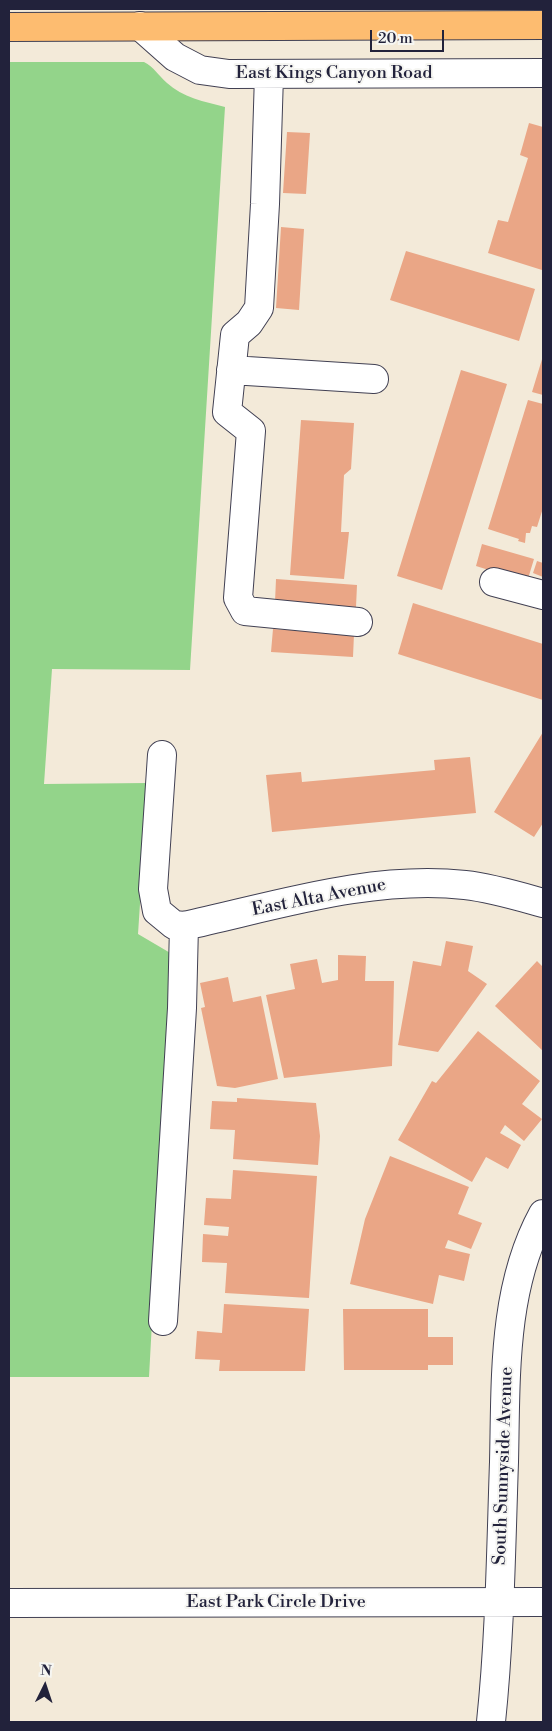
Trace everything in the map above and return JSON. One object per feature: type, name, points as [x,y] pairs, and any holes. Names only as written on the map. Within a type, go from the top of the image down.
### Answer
[{"type":"main road","points":[[9,27],[140,26],[260,17],[543,25]]},
{"type":"street","name":"East Kings Canyon Road","points":[[140,26],[175,57],[200,70],[229,74],[543,73]]},
{"type":"street","points":[[269,75],[265,204],[259,308],[248,323],[235,335],[227,412],[251,431],[238,598],[245,612],[358,622]]},
{"type":"street","points":[[231,370],[374,379]]},
{"type":"street","points":[[494,582],[543,595]]},
{"type":"street","points":[[162,755],[153,889],[157,911],[174,925],[184,926],[182,1008],[163,1321]]},
{"type":"street","name":"East Alta Avenue","points":[[184,926],[352,889],[388,884],[466,885],[510,893],[543,903]]},
{"type":"street","name":"South Sunnyside Avenue","points":[[491,1722],[497,1664],[507,1354],[515,1292],[532,1234],[543,1214]]},
{"type":"street","name":"East Park Circle Drive","points":[[9,1603],[543,1602]]},
{"type":"green space","points":[[9,62],[144,62],[180,92],[225,107],[190,670],[52,669],[44,784],[148,783],[138,934],[172,954],[149,1377],[9,1377]]},
{"type":"building","points":[[529,123],[543,127],[542,270],[488,253],[498,220],[508,222],[528,158],[520,155]]},
{"type":"building","points":[[287,132],[310,133],[306,194],[283,193]]},
{"type":"building","points":[[281,227],[304,229],[299,310],[276,308]]},
{"type":"building","points":[[406,251],[535,289],[519,341],[390,300]]},
{"type":"building","points":[[543,356],[543,395],[532,392]]},
{"type":"building","points":[[461,370],[507,384],[442,590],[397,576]]},
{"type":"building","points":[[528,400],[543,404],[543,508],[537,527],[532,526],[530,533],[526,533],[525,543],[518,541],[519,539],[488,529]]},
{"type":"building","points":[[301,420],[354,423],[351,469],[344,475],[341,532],[349,532],[344,579],[290,575]]},
{"type":"building","points":[[482,544],[534,559],[527,582],[476,566]]},
{"type":"building","points":[[537,561],[543,563],[543,577],[533,573]]},
{"type":"building","points":[[276,579],[357,585],[356,607],[275,602]]},
{"type":"building","points":[[413,603],[543,644],[543,700],[398,654]]},
{"type":"building","points":[[273,629],[354,634],[353,657],[271,652]]},
{"type":"building","points":[[543,732],[543,823],[534,837],[494,812]]},
{"type":"building","points":[[470,757],[476,813],[272,832],[266,775],[301,772],[302,782],[435,770],[434,760]]},
{"type":"building","points":[[446,941],[473,946],[468,971],[487,984],[438,1052],[398,1045],[413,961],[441,966]]},
{"type":"building","points":[[338,955],[366,956],[365,981],[394,981],[392,1066],[284,1078],[266,995],[295,989],[290,964],[317,959],[322,983],[338,980]]},
{"type":"building","points":[[537,961],[543,967],[543,1051],[495,1006]]},
{"type":"building","points":[[228,977],[233,1002],[261,996],[278,1079],[235,1088],[217,1086],[201,1008],[205,1007],[200,983]]},
{"type":"building","points":[[478,1031],[540,1081],[522,1104],[542,1119],[524,1141],[505,1125],[500,1133],[521,1145],[508,1169],[486,1157],[472,1182],[398,1140],[432,1081],[436,1083]]},
{"type":"building","points":[[237,1098],[316,1103],[320,1136],[318,1165],[233,1159],[235,1130],[210,1129],[212,1101],[237,1102]]},
{"type":"building","points":[[390,1156],[469,1187],[458,1214],[482,1223],[471,1249],[448,1240],[445,1248],[470,1254],[464,1281],[439,1275],[433,1304],[350,1284],[365,1219]]},
{"type":"building","points":[[233,1170],[317,1176],[309,1298],[225,1293],[227,1263],[202,1262],[203,1234],[228,1236],[229,1227],[204,1225],[206,1198],[231,1199]]},
{"type":"building","points":[[224,1304],[309,1309],[305,1371],[219,1371],[220,1360],[195,1359],[197,1331],[222,1333]]},
{"type":"building","points":[[343,1309],[428,1309],[428,1337],[453,1337],[453,1365],[428,1365],[428,1370],[344,1370]]}]
